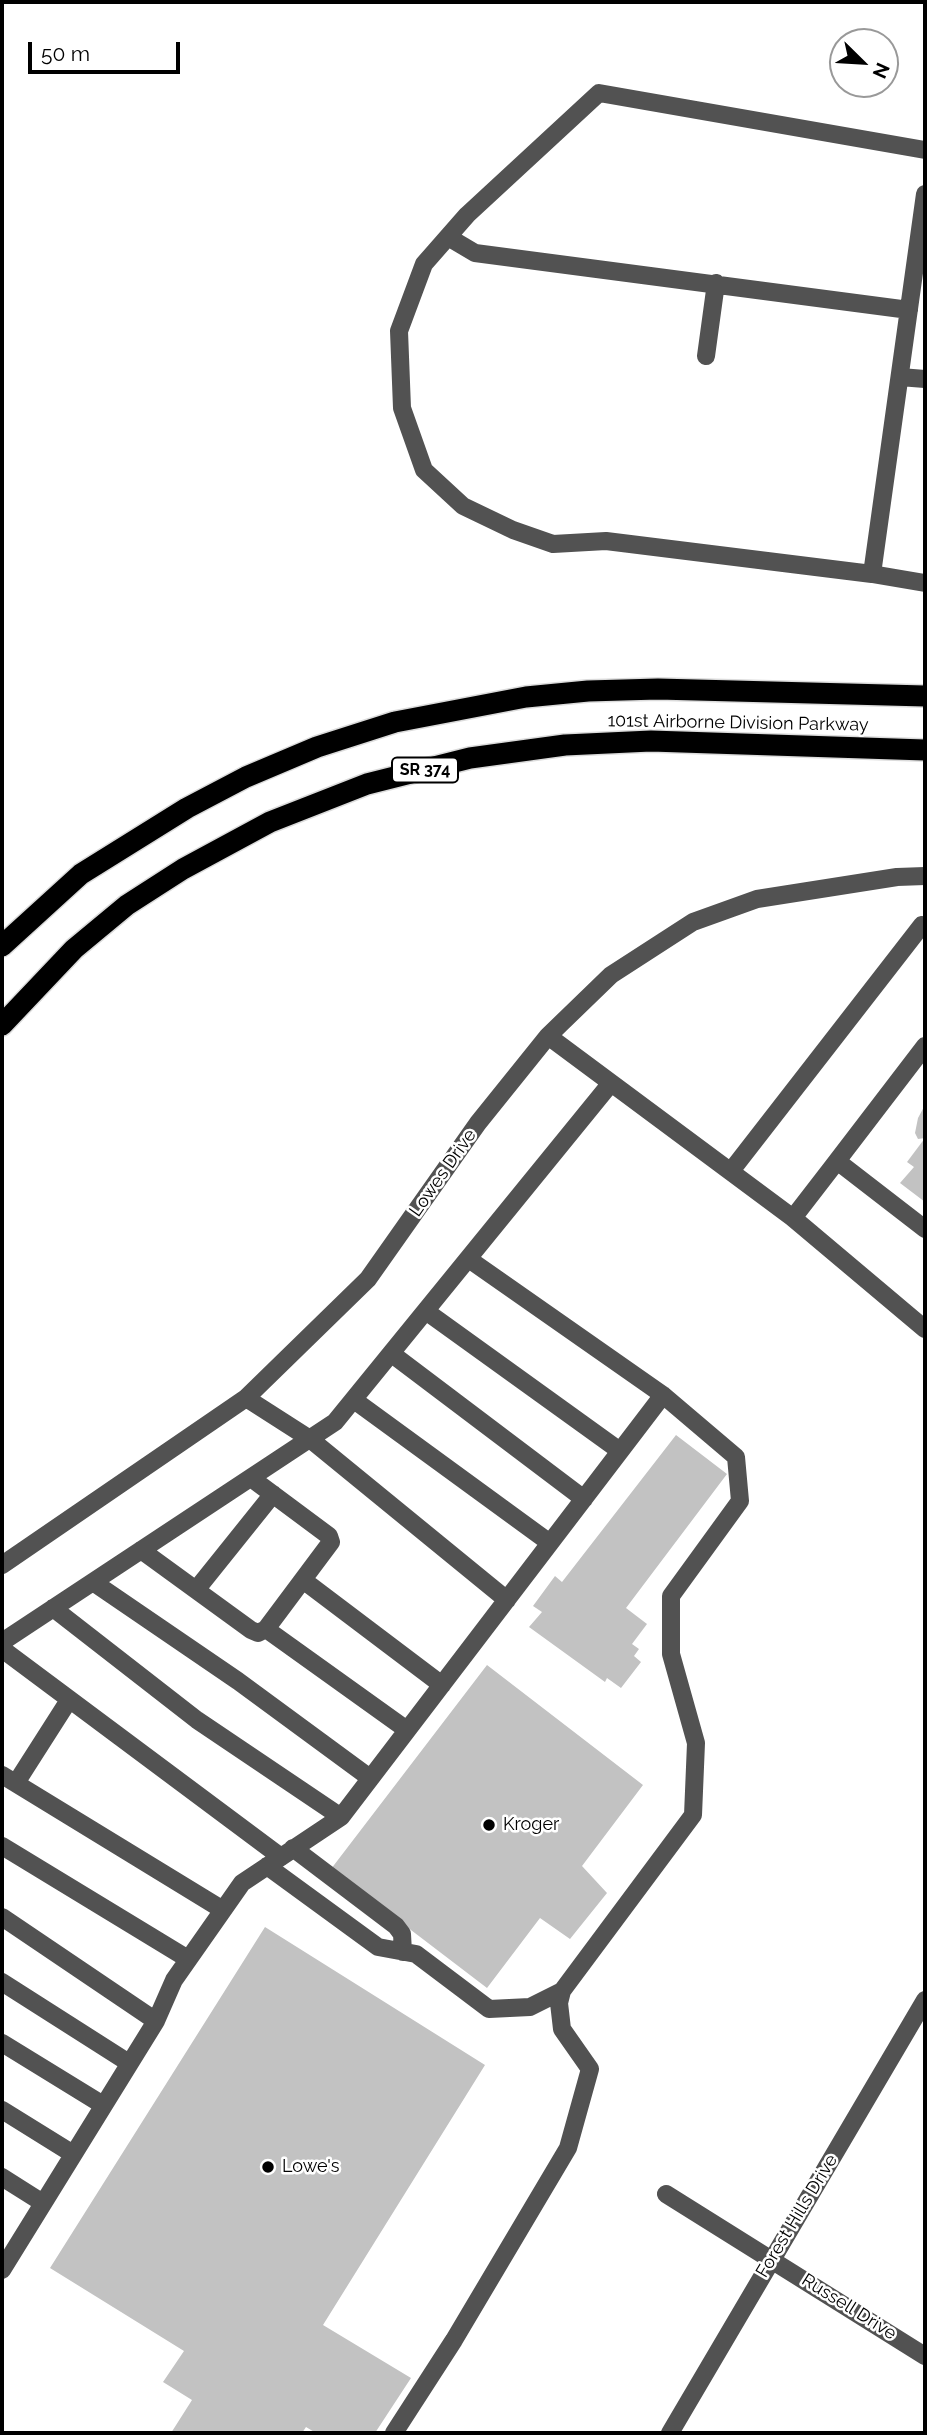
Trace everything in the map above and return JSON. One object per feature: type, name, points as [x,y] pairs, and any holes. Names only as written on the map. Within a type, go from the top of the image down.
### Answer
[{"type":"highway","name":"101st Airborne Division Parkway","points":[[2,947],[81,874],[187,808],[246,777],[317,747],[395,722],[526,697],[587,691],[658,689],[925,696]]},
{"type":"highway","name":"101st Airborne Division Parkway","points":[[2,1025],[74,949],[127,905],[184,869],[270,822],[367,784],[470,758],[565,746],[651,741],[925,750]]},
{"type":"street","points":[[925,150],[599,93],[467,215],[424,264],[399,331],[402,408],[424,470],[463,506],[513,530],[553,544],[606,541],[925,583]]},
{"type":"street","points":[[872,574],[925,194]]},
{"type":"street","points":[[448,237],[475,253],[909,310]]},
{"type":"street","points":[[706,356],[716,284]]},
{"type":"street","points":[[900,377],[925,379]]},
{"type":"street","name":"Lowes Drive","points":[[2,1565],[246,1398],[368,1279],[478,1123],[548,1036],[611,975],[693,922],[757,899],[897,877],[925,876]]},
{"type":"street","points":[[731,1171],[922,925],[925,928]]},
{"type":"street","points":[[548,1036],[793,1218],[925,1329]]},
{"type":"street","points":[[793,1218],[925,1046]]},
{"type":"street","points":[[2,1642],[335,1422],[470,1260],[611,1083]]},
{"type":"street","points":[[837,1161],[925,1229]]},
{"type":"street","points":[[394,2433],[454,2340],[568,2148],[590,2069],[562,2029],[559,2003],[562,1991],[693,1815],[696,1742],[671,1654],[671,1596],[740,1501],[736,1457],[663,1395],[470,1260]]},
{"type":"street","points":[[427,1312],[620,1451]]},
{"type":"street","points":[[392,1354],[584,1499]]},
{"type":"street","points":[[2,2270],[7,2248],[43,2203],[156,2021],[174,1980],[242,1883],[341,1817],[663,1395]]},
{"type":"street","points":[[246,1398],[310,1439],[507,1600]]},
{"type":"street","points":[[354,1400],[550,1543]]},
{"type":"street","points":[[141,1550],[251,1630],[258,1633],[266,1629],[331,1542],[330,1536],[251,1478]]},
{"type":"street","points":[[196,1590],[273,1494]]},
{"type":"street","points":[[303,1580],[442,1685]]},
{"type":"street","points":[[93,1581],[238,1681],[370,1778]]},
{"type":"street","points":[[53,1608],[197,1720],[341,1817]]},
{"type":"street","points":[[266,1629],[407,1730]]},
{"type":"street","points":[[2,1649],[280,1857],[396,1926],[410,1953]]},
{"type":"street","points":[[69,1700],[9,1779],[223,1910]]},
{"type":"street","points":[[2,1846],[188,1959]]},
{"type":"street","points":[[280,1857],[378,1947],[410,1953],[489,2009],[530,2007],[562,1991]]},
{"type":"street","points":[[2,1917],[156,2021]]},
{"type":"street","points":[[2,1982],[129,2063]]},
{"type":"street","name":"Forest Hills Drive","points":[[670,2433],[925,2000]]},
{"type":"street","points":[[2,2043],[103,2105]]},
{"type":"street","points":[[2,2110],[73,2154]]},
{"type":"street","points":[[2,2177],[43,2203]]},
{"type":"street","name":"Russell Drive","points":[[666,2194],[925,2356]]},
{"type":"building","points":[[925,1105],[925,1138],[918,1139],[915,1133],[918,1118]]},
{"type":"building","points":[[925,1138],[925,1202],[900,1183],[914,1167],[907,1162]]},
{"type":"building","points":[[676,1435],[727,1474],[626,1608],[647,1624],[632,1644],[639,1649],[634,1656],[641,1662],[621,1688],[607,1678],[605,1682],[529,1627],[542,1612],[533,1606],[555,1576],[562,1582]]},
{"type":"building","name":"Kroger","points":[[487,1665],[643,1785],[582,1866],[607,1893],[570,1939],[540,1918],[487,1988],[331,1869]]},
{"type":"building","name":"Lowe's","points":[[265,1927],[485,2065],[323,2325],[411,2378],[375,2433],[316,2433],[306,2427],[302,2433],[171,2433],[192,2400],[163,2382],[184,2351],[50,2268]]},
{"type":"place","name":"Kroger","points":[[489,1825]]},
{"type":"place","name":"Lowe's","points":[[268,2167]]}]
